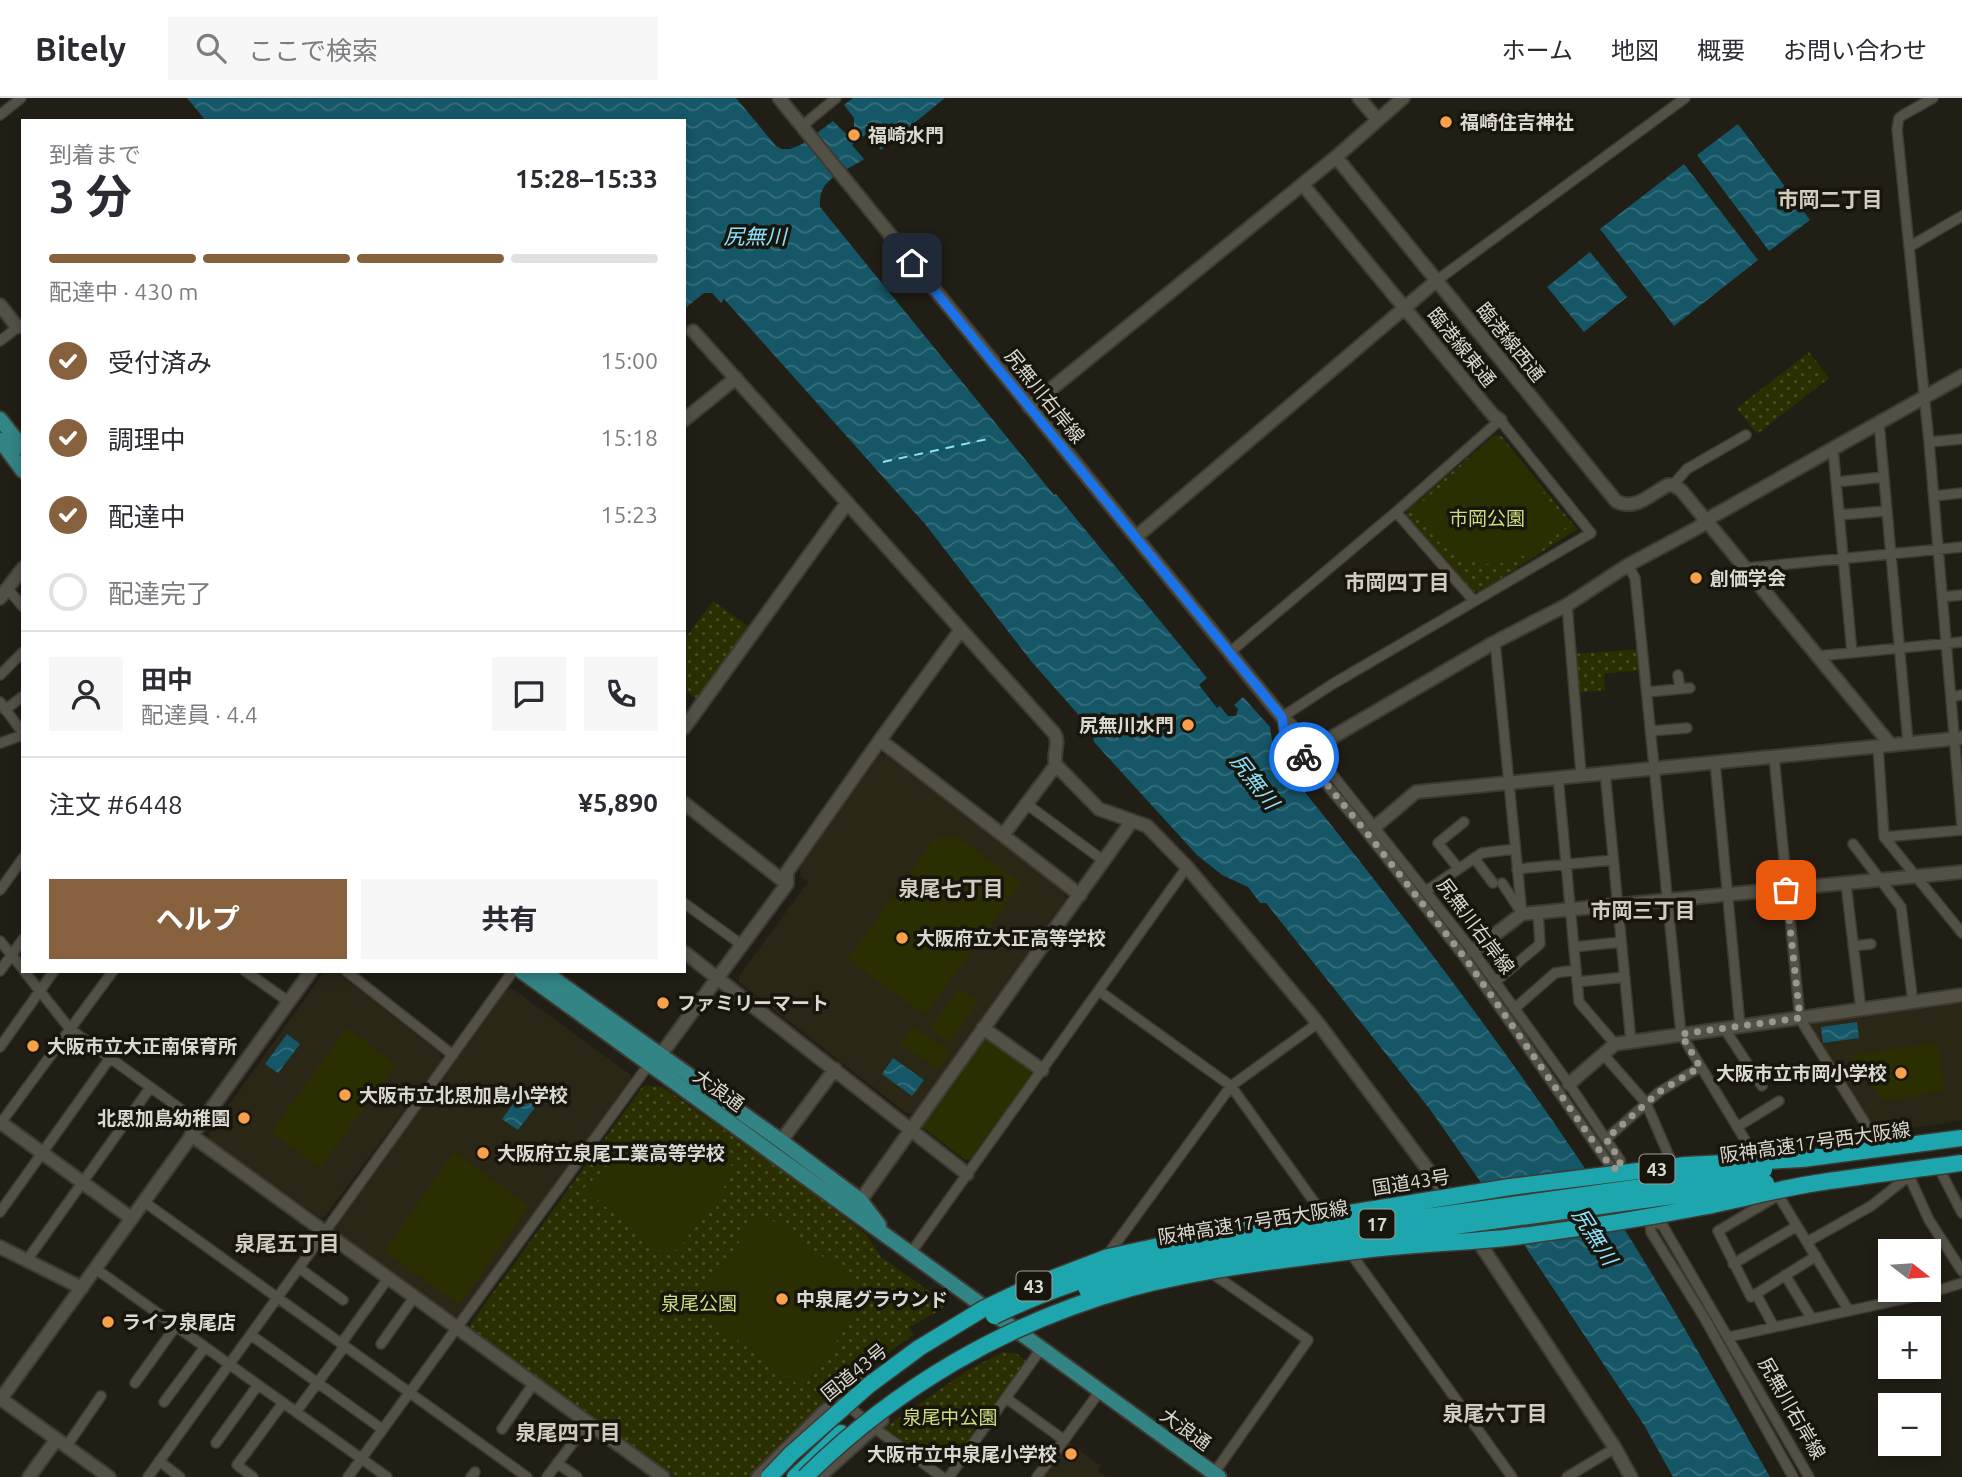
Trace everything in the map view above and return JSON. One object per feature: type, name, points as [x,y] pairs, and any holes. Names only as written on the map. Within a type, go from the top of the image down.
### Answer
[{"type":"highway","name":"43","points":[[1620,1170],[1672,1163],[1756,1159],[1962,1133]]},
{"type":"highway","name":"国道43号","points":[[769,1477],[829,1419],[909,1355],[983,1309],[1027,1288],[1108,1256],[1201,1237],[1510,1187],[1686,1165],[1802,1159],[1962,1138]]},
{"type":"highway","name":"阪神高速17号西大阪線","points":[[795,1477],[867,1410],[936,1363],[1010,1322],[1087,1290],[1126,1278],[1252,1253],[1962,1144]]},
{"type":"highway","name":"阪神高速17号西大阪線","points":[[778,1477],[833,1424],[929,1352],[1003,1312],[1082,1279],[1122,1267],[1209,1247],[1712,1184],[1962,1157]]},
{"type":"highway","name":"43","points":[[805,1477],[856,1430],[920,1383],[992,1341],[1091,1300],[1216,1270],[1514,1237],[1663,1214],[1808,1184],[1962,1163]]},
{"type":"highway","points":[[1650,1226],[1778,1195],[1962,1169]]},
{"type":"highway","points":[[1353,1213],[1559,1190],[1712,1184]]},
{"type":"highway","points":[[1355,1254],[1536,1224],[1712,1184]]},
{"type":"main road","points":[[0,419],[21,446]]},
{"type":"main road","points":[[0,440],[21,468]]},
{"type":"main road","name":"大浪通","points":[[524,973],[781,1141],[892,1241],[1215,1476]]},
{"type":"main road","name":"大浪通","points":[[546,973],[657,1060],[856,1206]]},
{"type":"street","points":[[0,115],[21,98]]},
{"type":"street","name":"尻無川右岸線","points":[[779,98],[1282,717],[1284,731],[1376,826],[1473,951],[1569,1084],[1620,1160],[1620,1170]]},
{"type":"street","points":[[804,130],[836,98]]},
{"type":"street","points":[[1359,98],[1378,120]]},
{"type":"street","points":[[1029,407],[1303,185],[1403,98]]},
{"type":"street","points":[[1136,537],[1436,281],[1685,98]]},
{"type":"street","points":[[1884,837],[1962,829],[1959,738],[1951,696],[1898,123],[1903,115],[1933,98]]},
{"type":"street","name":"臨港線西通","points":[[1336,157],[1616,501],[1624,505],[1634,505],[1663,488],[1674,485]]},
{"type":"street","name":"臨港線東通","points":[[1303,185],[1591,533],[1474,601]]},
{"type":"street","points":[[1909,247],[1962,216]]},
{"type":"street","points":[[0,305],[21,328],[0,341]]},
{"type":"street","points":[[693,331],[1054,733],[1058,742],[1054,760],[1056,765],[1100,809],[1151,830],[1187,867],[1318,1023],[1459,1211],[1615,1448],[1631,1477]]},
{"type":"street","points":[[1650,1226],[1620,1170],[1611,1167],[1465,958],[1309,755],[1495,642],[1567,605],[1629,565],[1699,527],[1706,520],[1962,376]]},
{"type":"street","points":[[686,418],[736,378]]},
{"type":"street","points":[[1229,653],[1500,420]]},
{"type":"street","points":[[1879,423],[1908,742]]},
{"type":"street","points":[[1746,435],[1687,469],[1674,485],[1681,489],[1818,656],[1884,745],[1884,837],[1962,933]]},
{"type":"street","points":[[1929,442],[1962,439]]},
{"type":"street","points":[[1833,449],[1852,653]]},
{"type":"street","points":[[1836,482],[1883,477]]},
{"type":"street","points":[[1934,496],[1962,493]]},
{"type":"street","points":[[686,725],[847,503]]},
{"type":"street","points":[[1839,515],[1886,511]]},
{"type":"street","points":[[1282,717],[1474,601],[1396,512]]},
{"type":"street","points":[[1745,568],[1962,547]]},
{"type":"street","points":[[1629,565],[1635,578],[1681,1034],[1849,1311]]},
{"type":"street","points":[[21,571],[4,593],[21,606]]},
{"type":"street","points":[[1942,597],[1962,595]]},
{"type":"street","points":[[1567,605],[1581,774]]},
{"type":"street","points":[[348,1477],[644,1071],[657,1060],[787,884],[788,872],[960,631]]},
{"type":"street","points":[[1495,642],[1522,914]]},
{"type":"street","points":[[1818,656],[1962,642]]},
{"type":"street","points":[[0,675],[21,654]]},
{"type":"street","points":[[1647,692],[1685,689],[1678,675]]},
{"type":"street","points":[[1951,696],[1962,695]]},
{"type":"street","points":[[21,697],[3,706],[21,731]]},
{"type":"street","points":[[1651,731],[1687,728]]},
{"type":"street","points":[[0,743],[21,735]]},
{"type":"street","points":[[1376,826],[1416,792],[1959,738]]},
{"type":"street","points":[[880,740],[1080,895]]},
{"type":"street","points":[[1774,757],[1800,1018],[1878,1144]]},
{"type":"street","points":[[1715,762],[1740,1026]]},
{"type":"street","points":[[1003,835],[1056,765]]},
{"type":"street","points":[[1605,772],[1631,1042]]},
{"type":"street","points":[[1558,777],[1579,1002],[1615,1044]]},
{"type":"street","points":[[1026,803],[1104,861]]},
{"type":"street","points":[[686,805],[787,884]]},
{"type":"street","points":[[856,1206],[1132,821]]},
{"type":"street","points":[[1458,869],[1438,843],[1464,822]]},
{"type":"street","points":[[1853,844],[1901,907],[1913,1003]]},
{"type":"street","points":[[1426,891],[1482,853],[1515,849]]},
{"type":"street","points":[[1474,858],[1522,914]]},
{"type":"street","points":[[1517,869],[1613,860]]},
{"type":"street","points":[[0,890],[21,861]]},
{"type":"street","points":[[910,1254],[1187,867]]},
{"type":"street","points":[[1473,951],[1522,914],[1962,872]]},
{"type":"street","points":[[1846,884],[1861,1010]]},
{"type":"street","points":[[686,904],[741,945]]},
{"type":"street","points":[[1495,982],[1540,944],[1538,912]]},
{"type":"street","points":[[0,941],[21,967]]},
{"type":"street","points":[[0,971],[21,942]]},
{"type":"street","points":[[1574,947],[1620,942]]},
{"type":"street","points":[[1853,946],[1871,944]]},
{"type":"street","points":[[686,954],[967,1174]]},
{"type":"street","points":[[1514,1009],[1555,973],[1576,970]]},
{"type":"street","points":[[26,973],[70,1029],[200,1124]]},
{"type":"street","points":[[0,1046],[53,973]]},
{"type":"street","points":[[112,973],[0,1123],[131,1218]]},
{"type":"street","points":[[247,973],[289,1002]]},
{"type":"street","points":[[108,1477],[1,1400],[310,973]]},
{"type":"street","points":[[349,973],[453,1055]]},
{"type":"street","points":[[148,1477],[512,973]]},
{"type":"street","points":[[1577,982],[1624,977]]},
{"type":"street","points":[[1099,991],[1231,1086],[1322,1214],[1355,1254],[1512,1477]]},
{"type":"street","points":[[1569,1084],[1615,1044],[1962,995]]},
{"type":"street","points":[[1108,1254],[1231,1086],[1318,1023]]},
{"type":"street","points":[[983,1028],[1042,1070]]},
{"type":"street","points":[[1724,1028],[1762,1086]]},
{"type":"street","points":[[1603,1054],[1646,1103],[1672,1163]]},
{"type":"street","points":[[0,1212],[110,1058]]},
{"type":"street","points":[[1606,1139],[1659,1092],[1700,1067]]},
{"type":"street","points":[[781,1141],[835,1069]]},
{"type":"street","points":[[27,1260],[150,1088]]},
{"type":"street","points":[[1737,1127],[1779,1101]]},
{"type":"street","points":[[191,1135],[663,1477]]},
{"type":"street","points":[[1941,1172],[1962,1213]]},
{"type":"street","points":[[1807,1242],[1871,1206],[1909,1176],[1929,1220],[1962,1271]]},
{"type":"street","points":[[1778,1195],[1718,1231],[1751,1297],[1816,1256]]},
{"type":"street","points":[[144,1200],[408,1394],[527,1477]]},
{"type":"street","points":[[758,1477],[839,1398],[916,1344],[981,1305],[1060,1271],[1108,1254],[1155,1243],[1322,1214]]},
{"type":"street","name":"尻無川右岸線","points":[[1650,1226],[1662,1226],[1809,1477]]},
{"type":"street","name":"尻無川右岸線","points":[[1650,1226],[1793,1477]]},
{"type":"street","points":[[1734,1264],[1797,1226]]},
{"type":"street","points":[[0,1247],[82,1288]]},
{"type":"street","points":[[819,1477],[873,1427],[938,1378],[1048,1321],[1135,1292],[1355,1254]]},
{"type":"street","points":[[299,1268],[343,1300]]},
{"type":"street","points":[[96,1269],[387,1477]]},
{"type":"street","points":[[1784,1275],[1812,1319]]},
{"type":"street","points":[[1215,1476],[1308,1340],[1216,1276]]},
{"type":"street","points":[[296,1412],[389,1277]]},
{"type":"street","points":[[1729,1337],[1926,1294],[1962,1283]]},
{"type":"street","points":[[1756,1294],[1774,1327]]},
{"type":"street","points":[[381,1344],[415,1296]]},
{"type":"street","points":[[135,1383],[176,1326]]},
{"type":"street","points":[[251,1335],[382,1429]]},
{"type":"street","points":[[164,1402],[205,1347]]},
{"type":"street","points":[[949,1477],[1041,1349]]},
{"type":"street","points":[[502,1429],[534,1383]]},
{"type":"street","points":[[216,1443],[258,1385]]},
{"type":"street","points":[[1037,1477],[1100,1391]]},
{"type":"street","points":[[29,1477],[101,1396]]},
{"type":"street","points":[[839,1398],[873,1427],[942,1477]]},
{"type":"street","points":[[1006,1398],[1063,1440]]},
{"type":"street","points":[[253,1477],[237,1465],[283,1403]]},
{"type":"street","points":[[547,1477],[588,1423]]},
{"type":"street","points":[[1567,1477],[1615,1448]]},
{"type":"street","points":[[159,1461],[180,1477]]},
{"type":"street","points":[[558,1463],[578,1477]]},
{"type":"shaded area","name":"大阪府立大正高等学校","points":[[879,756],[887,756],[1064,892],[1065,900],[913,1113],[906,1113],[739,982],[739,976],[808,882],[801,877],[799,869]]},
{"type":"shaded area","name":"大阪市立北恩加島小学校","points":[[324,973],[338,973],[440,1053],[442,1060],[324,1217],[321,1218],[209,1140],[209,1133]]},
{"type":"shaded area","name":"大阪府立泉尾工業高等学校","points":[[513,989],[631,1075],[631,1081],[459,1316],[455,1317],[336,1231],[336,1225],[505,990]]},
{"type":"shaded area","name":"大阪市立市岡小学校","points":[[1962,1002],[1962,1120],[1878,1134],[1809,1026],[1810,1023]]},
{"type":"shaded area","name":"大阪市立中泉尾小学校","points":[[1067,1441],[1101,1466],[1098,1471],[1106,1477],[1041,1477]]},
{"type":"green space","points":[[1809,352],[1829,378],[1757,434],[1737,408]]},
{"type":"green space","name":"市岡公園","points":[[1495,435],[1501,436],[1577,529],[1480,592],[1471,591],[1406,516],[1407,510]]},
{"type":"green space","name":"市岡公園","points":[[1493,442],[1503,443],[1569,525],[1526,554],[1495,564],[1463,558],[1446,548],[1413,510]]},
{"type":"green space","points":[[713,601],[749,627],[696,699],[686,692],[686,637]]},
{"type":"green space","points":[[1640,649],[1641,670],[1604,674],[1605,690],[1577,693],[1573,654]]},
{"type":"green space","points":[[955,835],[1021,883],[925,1015],[848,959],[934,839]]},
{"type":"green space","points":[[959,988],[978,1001],[949,1043],[930,1029]]},
{"type":"green space","points":[[913,1026],[950,1051],[938,1069],[900,1044]]},
{"type":"green space","points":[[347,1028],[396,1065],[320,1168],[271,1132]]},
{"type":"green space","points":[[982,1037],[988,1037],[1031,1070],[1032,1075],[970,1159],[965,1160],[922,1127],[922,1121]]},
{"type":"green space","points":[[1937,1042],[1945,1091],[1884,1101],[1851,1056]]},
{"type":"green space","name":"泉尾公園","points":[[643,1086],[663,1087],[819,1197],[866,1234],[880,1256],[944,1302],[944,1308],[909,1327],[913,1335],[847,1384],[806,1419],[749,1477],[675,1477],[471,1329],[471,1323]]},
{"type":"green space","points":[[661,1143],[701,1150],[737,1169],[678,1250],[662,1251],[583,1189],[600,1173],[628,1154]]},
{"type":"green space","points":[[454,1152],[529,1206],[459,1305],[384,1251]]},
{"type":"green space","name":"中泉尾グラウンド","points":[[761,1212],[872,1292],[803,1388],[692,1307]]},
{"type":"green space","name":"泉尾中公園","points":[[1003,1352],[1017,1354],[1027,1361],[956,1458],[932,1440],[920,1456],[883,1429],[968,1370]]},
{"type":"water","name":"尻無川","points":[[187,98],[736,98],[776,146],[790,149],[802,144],[833,121],[845,133],[854,128],[854,118],[844,105],[853,98],[945,98],[881,150],[869,137],[860,136],[852,145],[864,159],[827,183],[820,197],[820,207],[1207,678],[1199,685],[1217,708],[1220,706],[1228,716],[1236,716],[1238,709],[1234,705],[1243,697],[1270,727],[1274,754],[1433,956],[1582,1164],[1656,1280],[1770,1477],[1673,1477],[1644,1425],[1429,1108],[1266,903],[1260,903],[1248,887],[1222,875],[1197,855],[1094,742],[1092,730],[1031,661],[925,524],[724,299],[721,303],[712,293],[704,293],[686,307],[686,119],[204,119]]},
{"type":"water","points":[[1738,124],[1810,220],[1769,251],[1697,155]]},
{"type":"water","points":[[1684,164],[1758,260],[1674,326],[1600,229]]},
{"type":"water","points":[[1590,252],[1627,297],[1584,332],[1547,287]]},
{"type":"water","points":[[1857,1022],[1859,1038],[1823,1043],[1821,1027]]},
{"type":"water","points":[[287,1034],[300,1044],[278,1073],[265,1064]]},
{"type":"water","points":[[893,1058],[924,1080],[912,1096],[882,1074]]},
{"type":"water","points":[[523,1090],[539,1102],[518,1130],[502,1119]]},
{"type":"ferry route","points":[[883,462],[992,438]]},
{"type":"way so far","points":[[1304,757],[1465,958],[1611,1167],[1620,1170],[1620,1160],[1606,1139],[1659,1092],[1700,1067],[1681,1034],[1800,1018],[1786,890]]},
{"type":"place","name":"福崎住吉神社","points":[[1446,122]]},
{"type":"place","name":"福崎水門","points":[[854,135]]},
{"type":"place","name":"創価学会","points":[[1696,578]]},
{"type":"place","name":"尻無川水門","points":[[1188,725]]},
{"type":"place","name":"大阪府立大正高等学校","points":[[902,938]]},
{"type":"place","name":"ファミリーマート","points":[[663,1003]]},
{"type":"place","name":"大阪市立大正南保育所","points":[[33,1046]]},
{"type":"place","name":"大阪市立市岡小学校","points":[[1901,1073]]},
{"type":"place","name":"大阪市立北恩加島小学校","points":[[345,1095]]},
{"type":"place","name":"北恩加島幼稚園","points":[[244,1118]]},
{"type":"place","name":"大阪府立泉尾工業高等学校","points":[[483,1153]]},
{"type":"place","name":"中泉尾グラウンド","points":[[782,1299]]},
{"type":"place","name":"ライフ泉尾店","points":[[108,1322]]},
{"type":"place","name":"大阪市立中泉尾小学校","points":[[1071,1454]]},
{"type":"district","name":"市岡二丁目","points":[[1830,199]]},
{"type":"district","name":"市岡四丁目","points":[[1397,582]]},
{"type":"district","name":"泉尾七丁目","points":[[951,888]]},
{"type":"district","name":"市岡三丁目","points":[[1643,910]]},
{"type":"district","name":"泉尾五丁目","points":[[287,1243]]},
{"type":"district","name":"泉尾六丁目","points":[[1495,1413]]},
{"type":"district","name":"泉尾四丁目","points":[[568,1432]]},
{"type":"route","points":[[912,263],[1282,717],[1284,731],[1304,757]]}]
